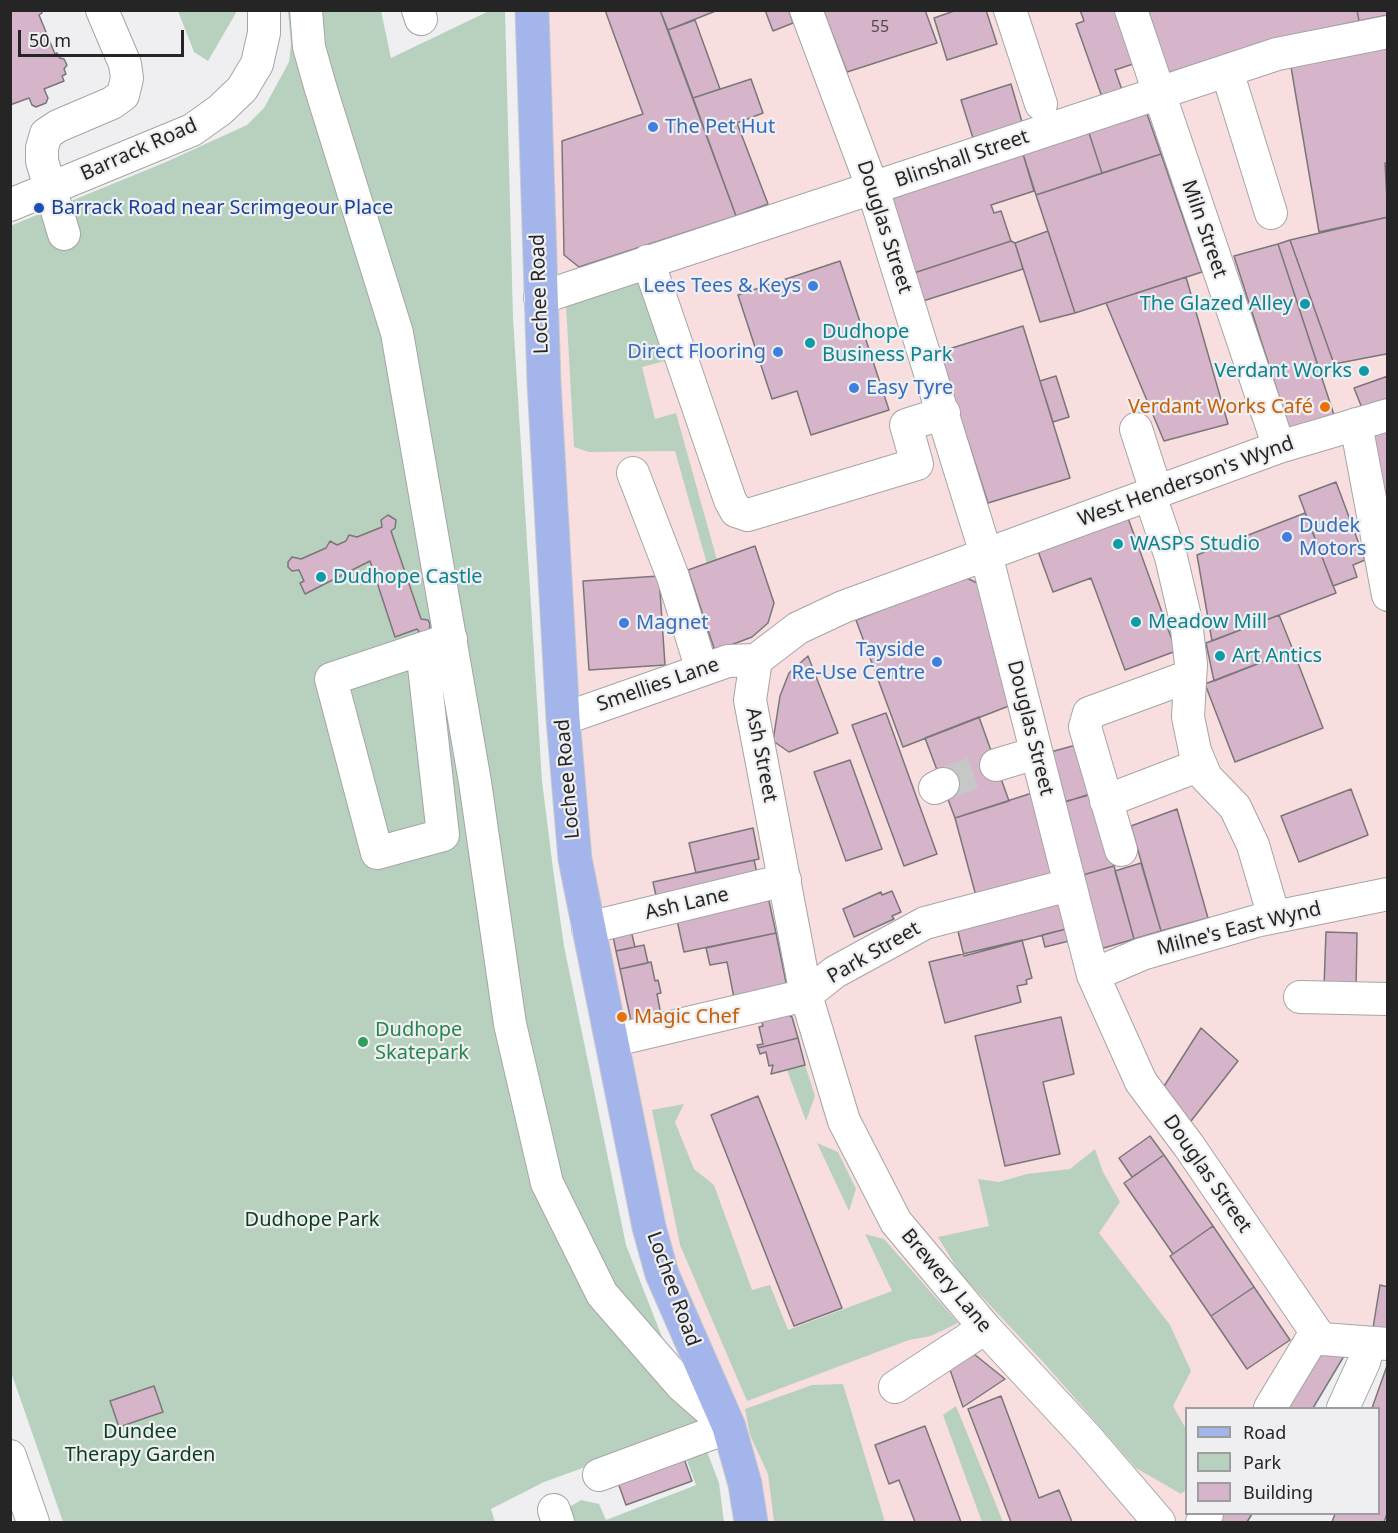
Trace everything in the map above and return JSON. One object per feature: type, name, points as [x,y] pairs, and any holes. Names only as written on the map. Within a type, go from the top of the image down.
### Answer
[{"type":"main road","name":"Lochee Road","points":[[532,10],[540,298],[562,719],[575,859],[642,1195],[662,1274],[729,1427],[745,1484],[751,1522]]},
{"type":"street","name":"Barrack Road","points":[[10,206],[192,130],[220,110],[242,89],[257,64],[264,33],[264,10]]},
{"type":"street","points":[[306,10],[309,47],[397,333],[475,783],[510,1024],[547,1183],[602,1294],[682,1386],[729,1427],[599,1475]]},
{"type":"street","name":"Douglas Street","points":[[806,10],[873,189],[986,554],[1093,975],[1141,1082],[1189,1146],[1316,1332]]},
{"type":"street","points":[[1010,10],[1041,104]]},
{"type":"street","name":"Miln Street","points":[[1131,10],[1279,447]]},
{"type":"street","points":[[64,234],[42,161],[46,134],[58,126],[112,103],[123,94],[127,78],[125,64],[111,13]]},
{"type":"street","name":"Blinshall Street","points":[[540,298],[1277,54],[1388,32]]},
{"type":"street","points":[[1227,70],[1271,213]]},
{"type":"street","points":[[648,261],[736,512],[748,514],[917,464],[906,425],[944,413]]},
{"type":"street","name":"West Henderson's Wynd","points":[[986,554],[1154,495],[1279,447],[1388,414]]},
{"type":"street","points":[[1356,424],[1388,595]]},
{"type":"street","points":[[1136,429],[1186,621],[1191,676],[1188,717],[1200,765],[1206,777],[1235,807],[1253,845],[1274,917]]},
{"type":"street","points":[[633,474],[673,577],[702,670]]},
{"type":"street","points":[[756,660],[798,628],[843,607],[986,554]]},
{"type":"street","points":[[422,649],[443,835],[377,854],[331,679],[451,639]]},
{"type":"street","name":"Smellies Lane","points":[[562,719],[728,661],[756,660]]},
{"type":"street","name":"Ash Street","points":[[756,660],[750,700],[806,995]]},
{"type":"street","points":[[1121,850],[1084,727],[1089,713],[1191,676]]},
{"type":"street","points":[[996,765],[1036,753]]},
{"type":"street","points":[[1106,801],[1200,765]]},
{"type":"street","name":"Ash Lane","points":[[588,928],[785,880]]},
{"type":"street","name":"Park Street","points":[[611,1041],[806,995],[835,972],[925,923],[1069,885]]},
{"type":"street","name":"Milne's East Wynd","points":[[1093,975],[1142,954],[1274,917],[1388,894]]},
{"type":"street","name":"Brewery Lane","points":[[806,995],[844,1121],[896,1222],[985,1328],[1087,1438],[1159,1522]]},
{"type":"street","points":[[1300,997],[1388,999]]},
{"type":"street","points":[[895,1387],[985,1328]]},
{"type":"street","points":[[1271,1407],[1316,1332],[1322,1339],[1378,1344]]},
{"type":"street","points":[[1343,1407],[1364,1362],[1378,1344]]},
{"type":"street","points":[[10,1456],[33,1522]]},
{"type":"shaded area","points":[[537,11],[1387,11],[1387,1344],[1322,1339],[1271,1407],[1185,1407],[1185,1515],[1206,1515],[1202,1522],[759,1522],[669,1266],[585,855]]},
{"type":"green space","points":[[178,11],[237,11],[208,61],[194,52]]},
{"type":"green space","name":"Dudhope Park","points":[[288,11],[381,11],[391,58],[489,11],[505,11],[513,318],[542,781],[553,869],[564,946],[626,1245],[673,1365],[700,1422],[691,1429],[544,1482],[491,1509],[495,1522],[63,1522],[10,1369],[10,226],[166,162],[247,125],[264,108],[289,62],[291,44]]},
{"type":"green space","points":[[646,279],[669,360],[642,367],[655,419],[676,413],[717,560],[707,564],[675,451],[589,452],[574,447],[566,304]]},
{"type":"green space","points":[[805,1065],[815,1096],[806,1121],[787,1070]]},
{"type":"green space","points":[[684,1104],[675,1122],[694,1169],[714,1185],[752,1290],[770,1285],[788,1330],[892,1291],[865,1234],[884,1239],[958,1323],[931,1336],[909,1340],[747,1401],[680,1245],[652,1110]]},
{"type":"green space","points":[[817,1143],[838,1152],[856,1189],[849,1211]]},
{"type":"green space","points":[[1095,1149],[1103,1172],[1120,1202],[1099,1233],[1170,1325],[1191,1371],[1173,1406],[1185,1427],[1185,1491],[1181,1494],[1136,1468],[1045,1364],[960,1273],[938,1237],[989,1226],[978,1179],[999,1182],[1027,1174],[1070,1169]]},
{"type":"green space","points":[[843,1384],[885,1522],[774,1522],[768,1474],[750,1435],[745,1409],[812,1385]]},
{"type":"green space","points":[[956,1406],[1003,1522],[982,1522],[943,1415]]},
{"type":"green space","points":[[706,1449],[719,1483],[724,1522],[568,1522],[571,1506],[581,1500],[599,1504],[606,1520],[696,1485],[686,1458]]},
{"type":"building","points":[[10,10],[41,10],[42,13],[39,15],[55,54],[57,53],[60,58],[64,59],[67,65],[64,69],[66,74],[62,76],[64,81],[44,89],[48,98],[46,103],[36,107],[32,105],[29,98],[10,105]]},
{"type":"building","name":"The Pet Hut","points":[[605,10],[660,10],[736,216],[579,267],[564,255],[562,141],[643,114]]},
{"type":"building","points":[[660,10],[718,10],[668,30]]},
{"type":"building","points":[[765,10],[789,10],[793,23],[773,31]]},
{"type":"building","points":[[823,10],[925,10],[937,43],[847,72]]},
{"type":"building","points":[[957,10],[986,10],[997,44],[947,60],[934,18]]},
{"type":"building","points":[[1080,10],[1118,10],[1136,63],[1115,70],[1122,90],[1102,97],[1076,24],[1084,21]]},
{"type":"building","points":[[1148,10],[1357,10],[1359,21],[1270,40],[1168,73]]},
{"type":"building","points":[[1357,10],[1388,10],[1388,15],[1359,21]]},
{"type":"building","points":[[695,20],[720,89],[693,98],[668,30]]},
{"type":"building","points":[[1388,46],[1388,163],[1385,163],[1388,217],[1319,232],[1291,67]]},
{"type":"building","points":[[751,79],[763,113],[737,123],[768,204],[736,216],[693,98]]},
{"type":"building","points":[[1011,84],[1022,122],[973,138],[961,100]]},
{"type":"building","points":[[1147,114],[1161,154],[1102,173],[1089,133]]},
{"type":"building","points":[[1089,133],[1102,173],[1036,195],[1023,154]]},
{"type":"building","points":[[1023,154],[1034,191],[991,205],[994,213],[1001,211],[1011,241],[914,273],[890,197]]},
{"type":"building","points":[[1161,154],[1202,272],[1075,313],[1036,195]]},
{"type":"building","points":[[1388,217],[1388,359],[1386,354],[1334,364],[1290,240]]},
{"type":"building","points":[[1048,231],[1075,313],[1040,322],[1015,243]]},
{"type":"building","name":"The Glazed Alley","points":[[1290,240],[1334,364],[1319,369],[1278,244]]},
{"type":"building","points":[[1011,241],[1015,243],[1023,269],[923,301],[914,273]]},
{"type":"building","points":[[1278,244],[1335,418],[1290,431],[1234,256]]},
{"type":"building","name":"Dudhope Business Park","points":[[840,261],[889,410],[811,435],[797,391],[772,399],[738,295]]},
{"type":"building","points":[[1186,277],[1228,424],[1164,441],[1106,303]]},
{"type":"building","points":[[1023,326],[1070,478],[988,503],[939,352]]},
{"type":"building","points":[[1056,376],[1069,417],[1053,422],[1040,381]]},
{"type":"building","points":[[1388,376],[1388,398],[1362,408],[1354,388]]},
{"type":"building","points":[[1388,425],[1388,544],[1365,432]]},
{"type":"building","points":[[1336,482],[1365,560],[1353,565],[1357,577],[1333,586],[1299,496]]},
{"type":"building","points":[[1305,513],[1336,593],[1212,641],[1197,555]]},
{"type":"building","name":"Dudhope Castle","points":[[388,515],[396,520],[395,528],[391,531],[421,619],[428,620],[430,624],[429,631],[420,633],[417,629],[395,637],[370,561],[305,594],[300,583],[304,581],[299,570],[292,571],[288,567],[288,562],[292,557],[301,559],[326,548],[330,541],[337,545],[346,541],[349,535],[357,537],[382,527],[381,520]]},
{"type":"building","name":"Meadow Mill","points":[[1128,518],[1176,651],[1125,670],[1091,578],[1053,592],[1038,551]]},
{"type":"building","points":[[755,546],[774,603],[768,623],[752,637],[715,651],[688,570]]},
{"type":"building","name":"Magnet","points":[[659,576],[665,665],[589,670],[583,581]]},
{"type":"building","name":"Tayside Re-Use Centre","points":[[965,577],[983,586],[1014,704],[903,747],[856,620]]},
{"type":"building","points":[[1279,615],[1293,650],[1214,681],[1206,643]]},
{"type":"building","points":[[1293,650],[1323,728],[1235,762],[1205,684]]},
{"type":"building","points":[[808,656],[838,733],[789,752],[773,741],[780,696],[789,673]]},
{"type":"building","points":[[886,713],[937,854],[904,866],[852,725]]},
{"type":"building","points":[[979,717],[1009,801],[955,818],[925,738]]},
{"type":"building","points":[[1076,745],[1090,794],[1062,803],[1047,753]]},
{"type":"building","points":[[850,760],[882,849],[846,861],[814,772]]},
{"type":"building","points":[[1351,789],[1368,835],[1299,862],[1281,816]]},
{"type":"building","points":[[1032,793],[1053,876],[976,896],[955,818]]},
{"type":"building","points":[[1093,794],[1114,866],[1076,877],[1056,804]]},
{"type":"building","points":[[1177,809],[1208,918],[1161,931],[1131,826]]},
{"type":"building","points":[[753,828],[759,859],[696,873],[689,843]]},
{"type":"building","points":[[754,860],[759,882],[658,905],[653,882]]},
{"type":"building","points":[[1141,863],[1161,931],[1134,939],[1115,871]]},
{"type":"building","points":[[1114,866],[1134,939],[1097,950],[1076,877]]},
{"type":"building","points":[[892,891],[901,912],[892,916],[894,919],[854,937],[843,909],[881,892],[882,895]]},
{"type":"building","points":[[767,892],[776,933],[684,952],[675,911]]},
{"type":"building","points":[[1058,899],[1066,929],[964,956],[957,927]]},
{"type":"building","points":[[629,922],[635,947],[616,951],[611,926]]},
{"type":"building","points":[[1066,929],[1069,941],[1045,947],[1042,935]]},
{"type":"building","points":[[1326,932],[1357,933],[1356,988],[1324,987]]},
{"type":"building","points":[[776,933],[787,987],[734,998],[727,962],[710,965],[706,948]]},
{"type":"building","points":[[1022,940],[1032,978],[1026,980],[1027,984],[1017,986],[1021,1002],[945,1023],[929,962]]},
{"type":"building","points":[[644,945],[648,963],[620,969],[616,951]]},
{"type":"building","points":[[651,962],[655,981],[658,980],[661,993],[657,994],[661,1015],[631,1021],[620,969]]},
{"type":"building","points":[[780,1010],[792,1017],[798,1038],[758,1048],[757,1045],[763,1044],[759,1027],[763,1026],[760,1015]]},
{"type":"building","points":[[1061,1017],[1074,1074],[1043,1082],[1060,1154],[1005,1166],[975,1036]]},
{"type":"building","points":[[1201,1028],[1238,1061],[1191,1121],[1182,1122],[1161,1091]]},
{"type":"building","points":[[798,1038],[805,1065],[771,1074],[773,1065],[769,1066],[766,1052],[760,1054],[758,1048]]},
{"type":"building","points":[[758,1096],[842,1308],[794,1326],[711,1115]]},
{"type":"building","points":[[1150,1136],[1164,1155],[1132,1177],[1119,1158]]},
{"type":"building","points":[[1164,1155],[1213,1226],[1173,1254],[1124,1183]]},
{"type":"building","points":[[1213,1226],[1254,1287],[1211,1316],[1170,1256]]},
{"type":"building","points":[[1380,1285],[1388,1287],[1388,1330],[1373,1328]]},
{"type":"building","points":[[1254,1287],[1290,1340],[1247,1369],[1211,1316]]},
{"type":"building","points":[[1318,1348],[1347,1351],[1314,1407],[1283,1407]]},
{"type":"building","points":[[969,1350],[1005,1379],[963,1407],[948,1364]]},
{"type":"building","points":[[1388,1363],[1388,1511],[1384,1522],[1332,1522],[1335,1515],[1380,1515],[1380,1407],[1372,1407]]},
{"type":"building","points":[[154,1386],[163,1412],[119,1427],[110,1401]]},
{"type":"building","points":[[1001,1396],[1039,1498],[1059,1490],[1072,1522],[1011,1522],[968,1409]]},
{"type":"building","points":[[925,1426],[961,1522],[915,1522],[899,1480],[889,1484],[875,1445]]},
{"type":"building","points":[[682,1453],[692,1481],[626,1505],[616,1477]]},
{"type":"building","points":[[1219,1515],[1251,1515],[1247,1522],[1215,1522]]},
{"type":"tunnel","points":[[943,784],[996,765]]},
{"type":"place","name":"The Pet Hut","points":[[653,127]]},
{"type":"place","name":"Barrack Road near Scrimgeour Place","points":[[39,208]]},
{"type":"place","name":"Lees Tees & Keys","points":[[813,286]]},
{"type":"place","name":"The Glazed Alley","points":[[1305,304]]},
{"type":"place","name":"Dudhope Business Park","points":[[810,343]]},
{"type":"place","name":"Direct Flooring","points":[[778,352]]},
{"type":"place","name":"Verdant Works","points":[[1364,371]]},
{"type":"place","name":"Easy Tyre","points":[[854,388]]},
{"type":"place","name":"Verdant Works Café","points":[[1325,407]]},
{"type":"place","name":"Dudek Motors","points":[[1287,537]]},
{"type":"place","name":"WASPS Studio","points":[[1118,544]]},
{"type":"place","name":"Dudhope Castle","points":[[321,577]]},
{"type":"place","name":"Meadow Mill","points":[[1136,622]]},
{"type":"place","name":"Magnet","points":[[624,623]]},
{"type":"place","name":"Art Antics","points":[[1220,656]]},
{"type":"place","name":"Tayside Re-Use Centre","points":[[937,662]]},
{"type":"place","name":"Magic Chef","points":[[622,1017]]},
{"type":"place","name":"Dudhope Skatepark","points":[[363,1042]]},
{"type":"park label","name":"Dundee Therapy Garden","points":[[140,1444]]}]
